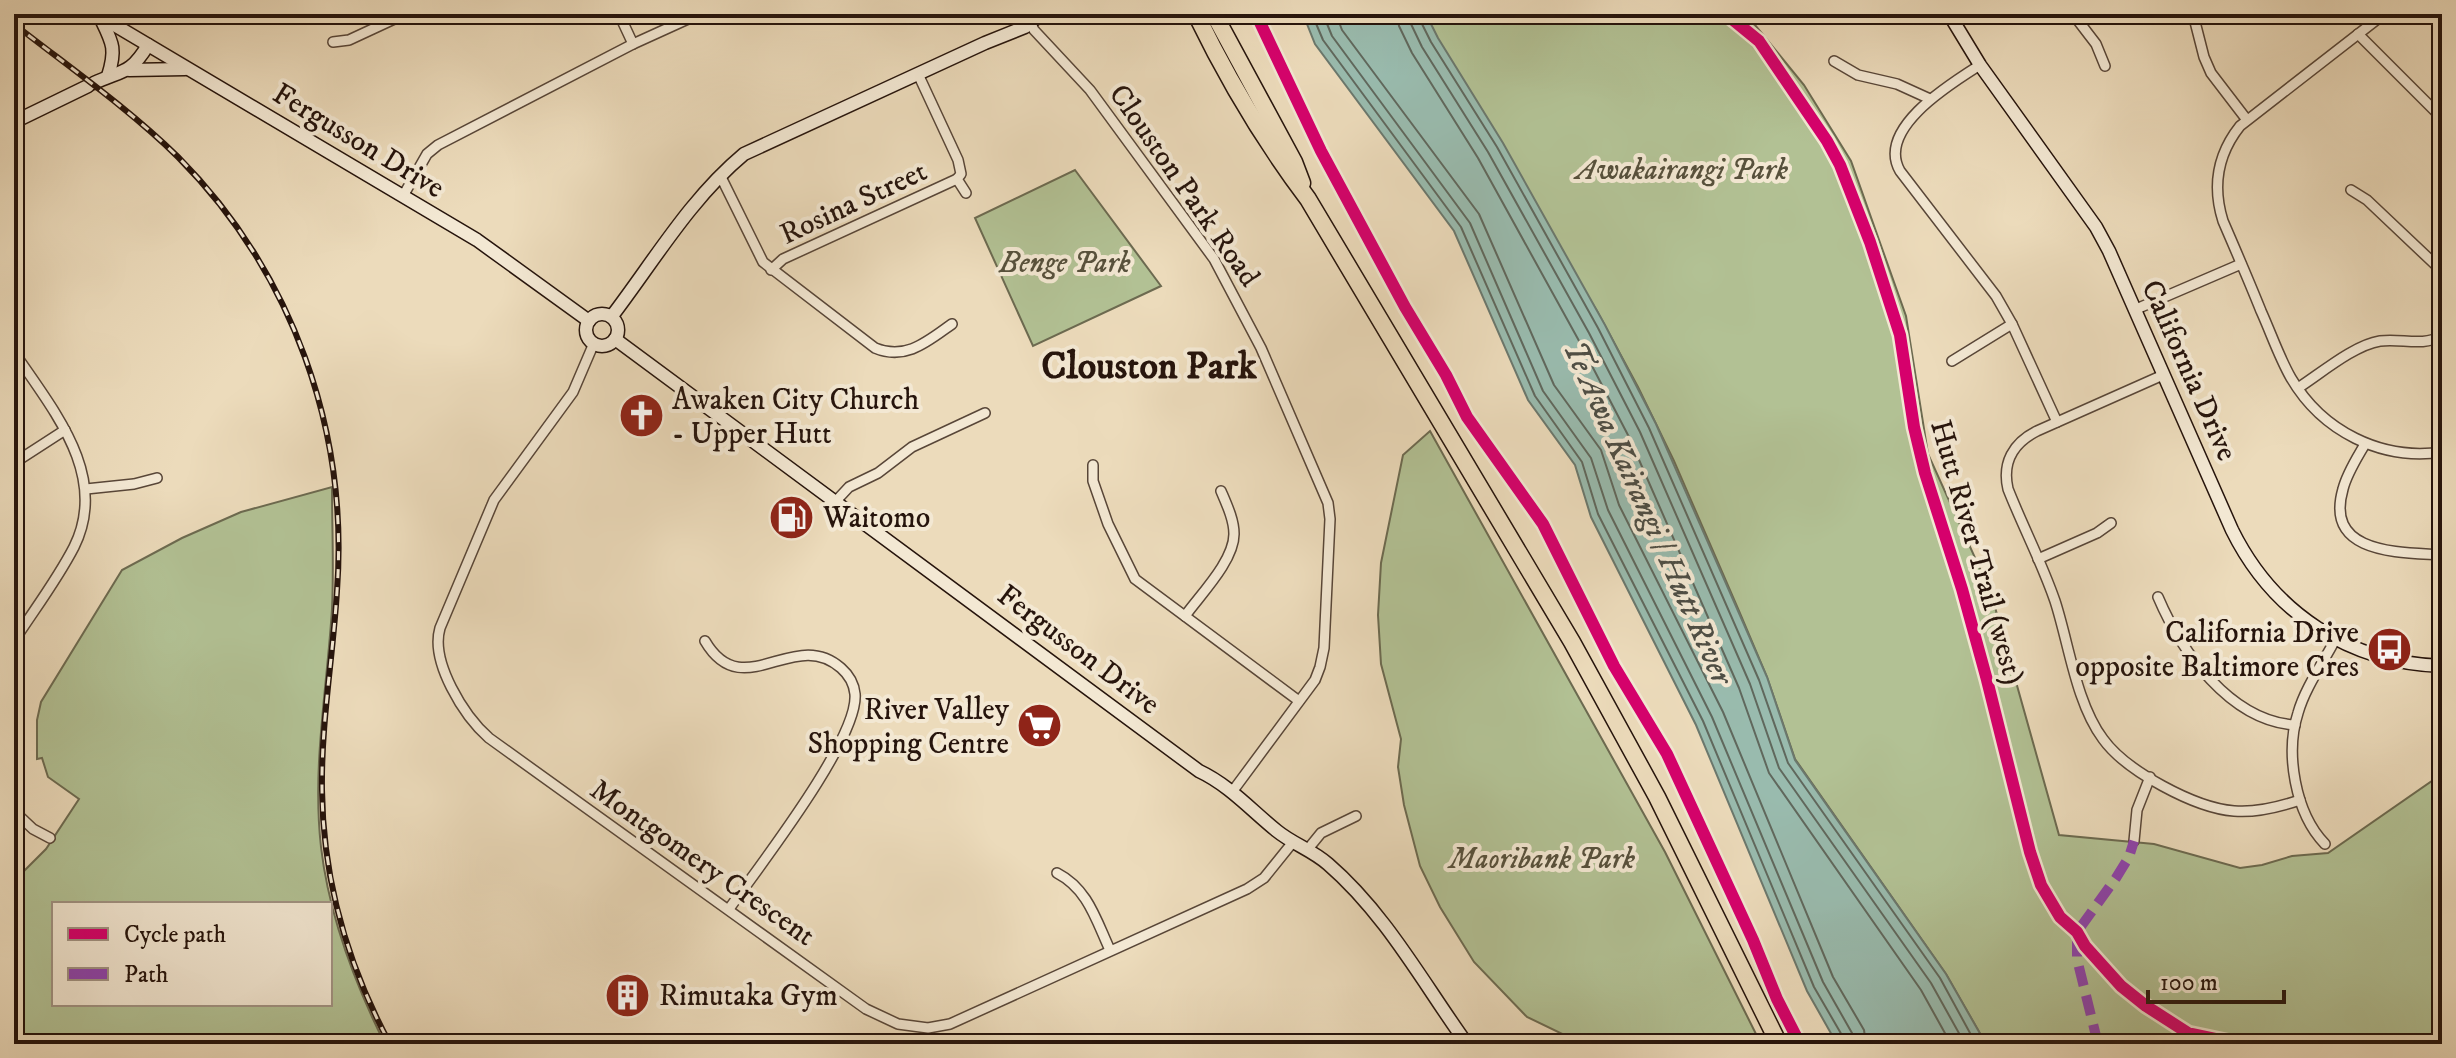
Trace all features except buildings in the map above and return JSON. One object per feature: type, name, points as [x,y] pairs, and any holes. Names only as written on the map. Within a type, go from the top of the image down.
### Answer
[{"type":"highway","points":[[1196,14],[1284,167],[1308,199],[1572,642],[1657,797],[1779,1044]]},
{"type":"highway","points":[[1214,14],[1294,162],[1308,199]]},
{"type":"main road","points":[[612,316],[694,206],[720,175],[744,154],[1025,27],[1028,18],[1046,14]]},
{"type":"main road","name":"California Drive","points":[[1949,14],[1980,65],[2096,227],[2243,554],[2277,597],[2295,614],[2335,640],[2378,657],[2442,666]]},
{"type":"main road","points":[[98,15],[114,44],[111,75]]},
{"type":"main road","name":"Fergusson Drive","points":[[98,15],[489,248],[589,321]]},
{"type":"main road","points":[[129,70],[145,43]]},
{"type":"main road","points":[[111,75],[145,43]]},
{"type":"main road","points":[[14,122],[111,75],[129,70],[188,69]]},
{"type":"main road","points":[[600,314],[612,316],[618,329],[615,339],[606,345],[594,343],[587,331],[589,321],[600,314]]},
{"type":"main road","name":"Fergusson Drive","points":[[615,339],[1199,771],[1232,792],[1293,842],[1331,866],[1379,919],[1465,1043]]},
{"type":"street","points":[[333,42],[349,40],[405,14]]},
{"type":"street","points":[[619,14],[633,44]]},
{"type":"street","points":[[403,196],[427,154],[438,145],[633,44],[699,14]]},
{"type":"street","points":[[2073,14],[2096,44],[2105,66]]},
{"type":"street","points":[[2193,14],[2211,73],[2247,120]]},
{"type":"street","points":[[2384,14],[2234,133],[2218,169],[2217,189],[2223,221],[2285,366],[2298,388],[2332,425],[2365,444],[2397,452],[2442,452]]},
{"type":"street","name":"Clouston Park Road","points":[[1028,18],[1034,30],[1090,90],[1214,259],[1257,339],[1324,492],[1330,519],[1324,648],[1320,667],[1315,680],[1232,792]]},
{"type":"street","points":[[2358,34],[2442,118]]},
{"type":"street","points":[[1834,61],[1858,75],[1897,84],[1930,99]]},
{"type":"street","points":[[1980,65],[1930,99],[1897,140],[1894,157],[1896,165],[1996,296],[2057,422]]},
{"type":"street","name":"Rosina Street","points":[[771,270],[783,259],[957,179],[961,174],[958,160],[918,74]]},
{"type":"street","points":[[720,175],[758,254],[771,270],[866,341],[887,353],[914,350],[952,324]]},
{"type":"street","name":"Rosina Street","points":[[957,179],[966,193]]},
{"type":"street","points":[[2351,190],[2367,200],[2442,271]]},
{"type":"street","points":[[2134,310],[2241,264]]},
{"type":"street","points":[[1952,361],[2012,324]]},
{"type":"street","points":[[2298,388],[2377,341],[2418,343],[2431,342],[2442,336]]},
{"type":"street","name":"Montgomery Crescent","points":[[594,343],[573,392],[494,500],[440,628],[438,650],[464,710],[481,731],[866,1009],[898,1024],[928,1028],[966,1018],[1247,889],[1264,878],[1293,842]]},
{"type":"street","points":[[14,352],[65,430],[77,456],[86,489],[83,522],[75,546],[14,641]]},
{"type":"street","points":[[2163,375],[2021,440],[2011,454],[2006,472],[2008,489],[2056,603],[2083,697],[2095,726],[2115,753],[2150,777],[2194,800],[2234,811],[2260,810],[2300,800]]},
{"type":"street","points":[[835,502],[849,487],[886,468],[912,447],[985,413]]},
{"type":"street","points":[[14,463],[65,430]]},
{"type":"street","points":[[2365,444],[2344,485],[2340,503],[2348,532],[2362,544],[2381,550],[2442,555]]},
{"type":"street","points":[[1093,465],[1093,481],[1108,524],[1135,579],[1299,701]]},
{"type":"street","points":[[86,489],[134,484],[157,478]]},
{"type":"street","points":[[1185,616],[1225,563],[1233,546],[1233,524],[1221,491]]},
{"type":"street","points":[[2038,559],[2097,533],[2111,523]]},
{"type":"street","points":[[2158,597],[2177,637],[2214,683],[2266,720],[2295,725]]},
{"type":"street","points":[[2325,844],[2300,800],[2293,756],[2295,725],[2302,701],[2335,640]]},
{"type":"street","points":[[705,641],[712,654],[743,668],[754,668],[797,655],[820,656],[844,670],[855,694],[847,724],[818,782],[729,909]]},
{"type":"street","points":[[2134,841],[2137,810],[2150,777]]},
{"type":"street","points":[[14,811],[33,829],[50,838]]},
{"type":"street","points":[[1308,849],[1321,833],[1356,816]]},
{"type":"street","points":[[1057,873],[1085,896],[1110,950]]},
{"type":"green space","name":"Awakairangi Park","points":[[1425,14],[1740,14],[1755,25],[1804,85],[1851,161],[1906,316],[1928,454],[1991,593],[2059,835],[2154,844],[2240,868],[2262,865],[2292,856],[2328,853],[2442,774],[2442,1044],[1986,1044],[1946,974],[1795,759],[1767,677],[1674,461],[1638,387],[1597,311],[1487,136]]},
{"type":"green space","name":"Benge Park","points":[[1075,170],[1161,286],[1033,346],[975,218]]},
{"type":"green space","name":"Maoribank Park","points":[[1430,431],[1665,852],[1761,1044],[1583,1044],[1527,1017],[1474,962],[1440,907],[1420,866],[1404,805],[1398,767],[1401,739],[1381,664],[1378,615],[1381,563],[1403,455]]},
{"type":"green space","points":[[332,487],[332,609],[318,787],[321,847],[331,902],[52,902],[52,1006],[332,1006],[332,905],[344,948],[385,1044],[14,1044],[14,881],[46,849],[79,799],[48,777],[42,758],[37,759],[37,720],[41,702],[122,570],[182,538],[241,512]]},
{"type":"water","name":"Te Awa Kairangi / Hutt River","points":[[1303,14],[1426,14],[1503,143],[1605,325],[1656,424],[1767,677],[1795,760],[1946,974],[1986,1044],[1837,1044],[1807,991],[1696,725],[1591,517],[1575,465],[1528,400],[1454,231],[1315,44]]},
{"type":"railway","points":[[14,24],[139,122],[178,157],[218,202],[253,251],[282,302],[305,357],[322,413],[333,471],[338,531],[337,591],[322,765],[327,856],[350,953],[390,1044]]},
{"type":"marked path","points":[[2098,1044],[2077,959],[2077,932],[2116,878],[2129,857],[2134,841]]},
{"type":"cycle path","points":[[1256,14],[1321,151],[1405,307],[1467,417],[1543,524],[1614,666],[1667,754],[1800,1044]]},
{"type":"cycle path","name":"Hutt River Trail (west)","points":[[1726,14],[1759,41],[1827,141],[1840,165],[1870,242],[1900,335],[1914,427],[1925,473],[1962,589],[2041,885],[2060,917],[2077,932],[2085,946],[2121,986],[2146,1006],[2188,1033],[2240,1044]]},
{"type":"place","name":"Awaken City Church - Upper Hutt","points":[[641,416]]},
{"type":"place","name":"Waitomo","points":[[792,517]]},
{"type":"place","name":"California Drive opposite Baltimore Cres","points":[[2390,649]]},
{"type":"place","name":"River Valley Shopping Centre","points":[[1040,726]]},
{"type":"place","name":"Rimutaka Gym","points":[[628,995]]},
{"type":"district","name":"Clouston Park","points":[[1149,365]]}]
